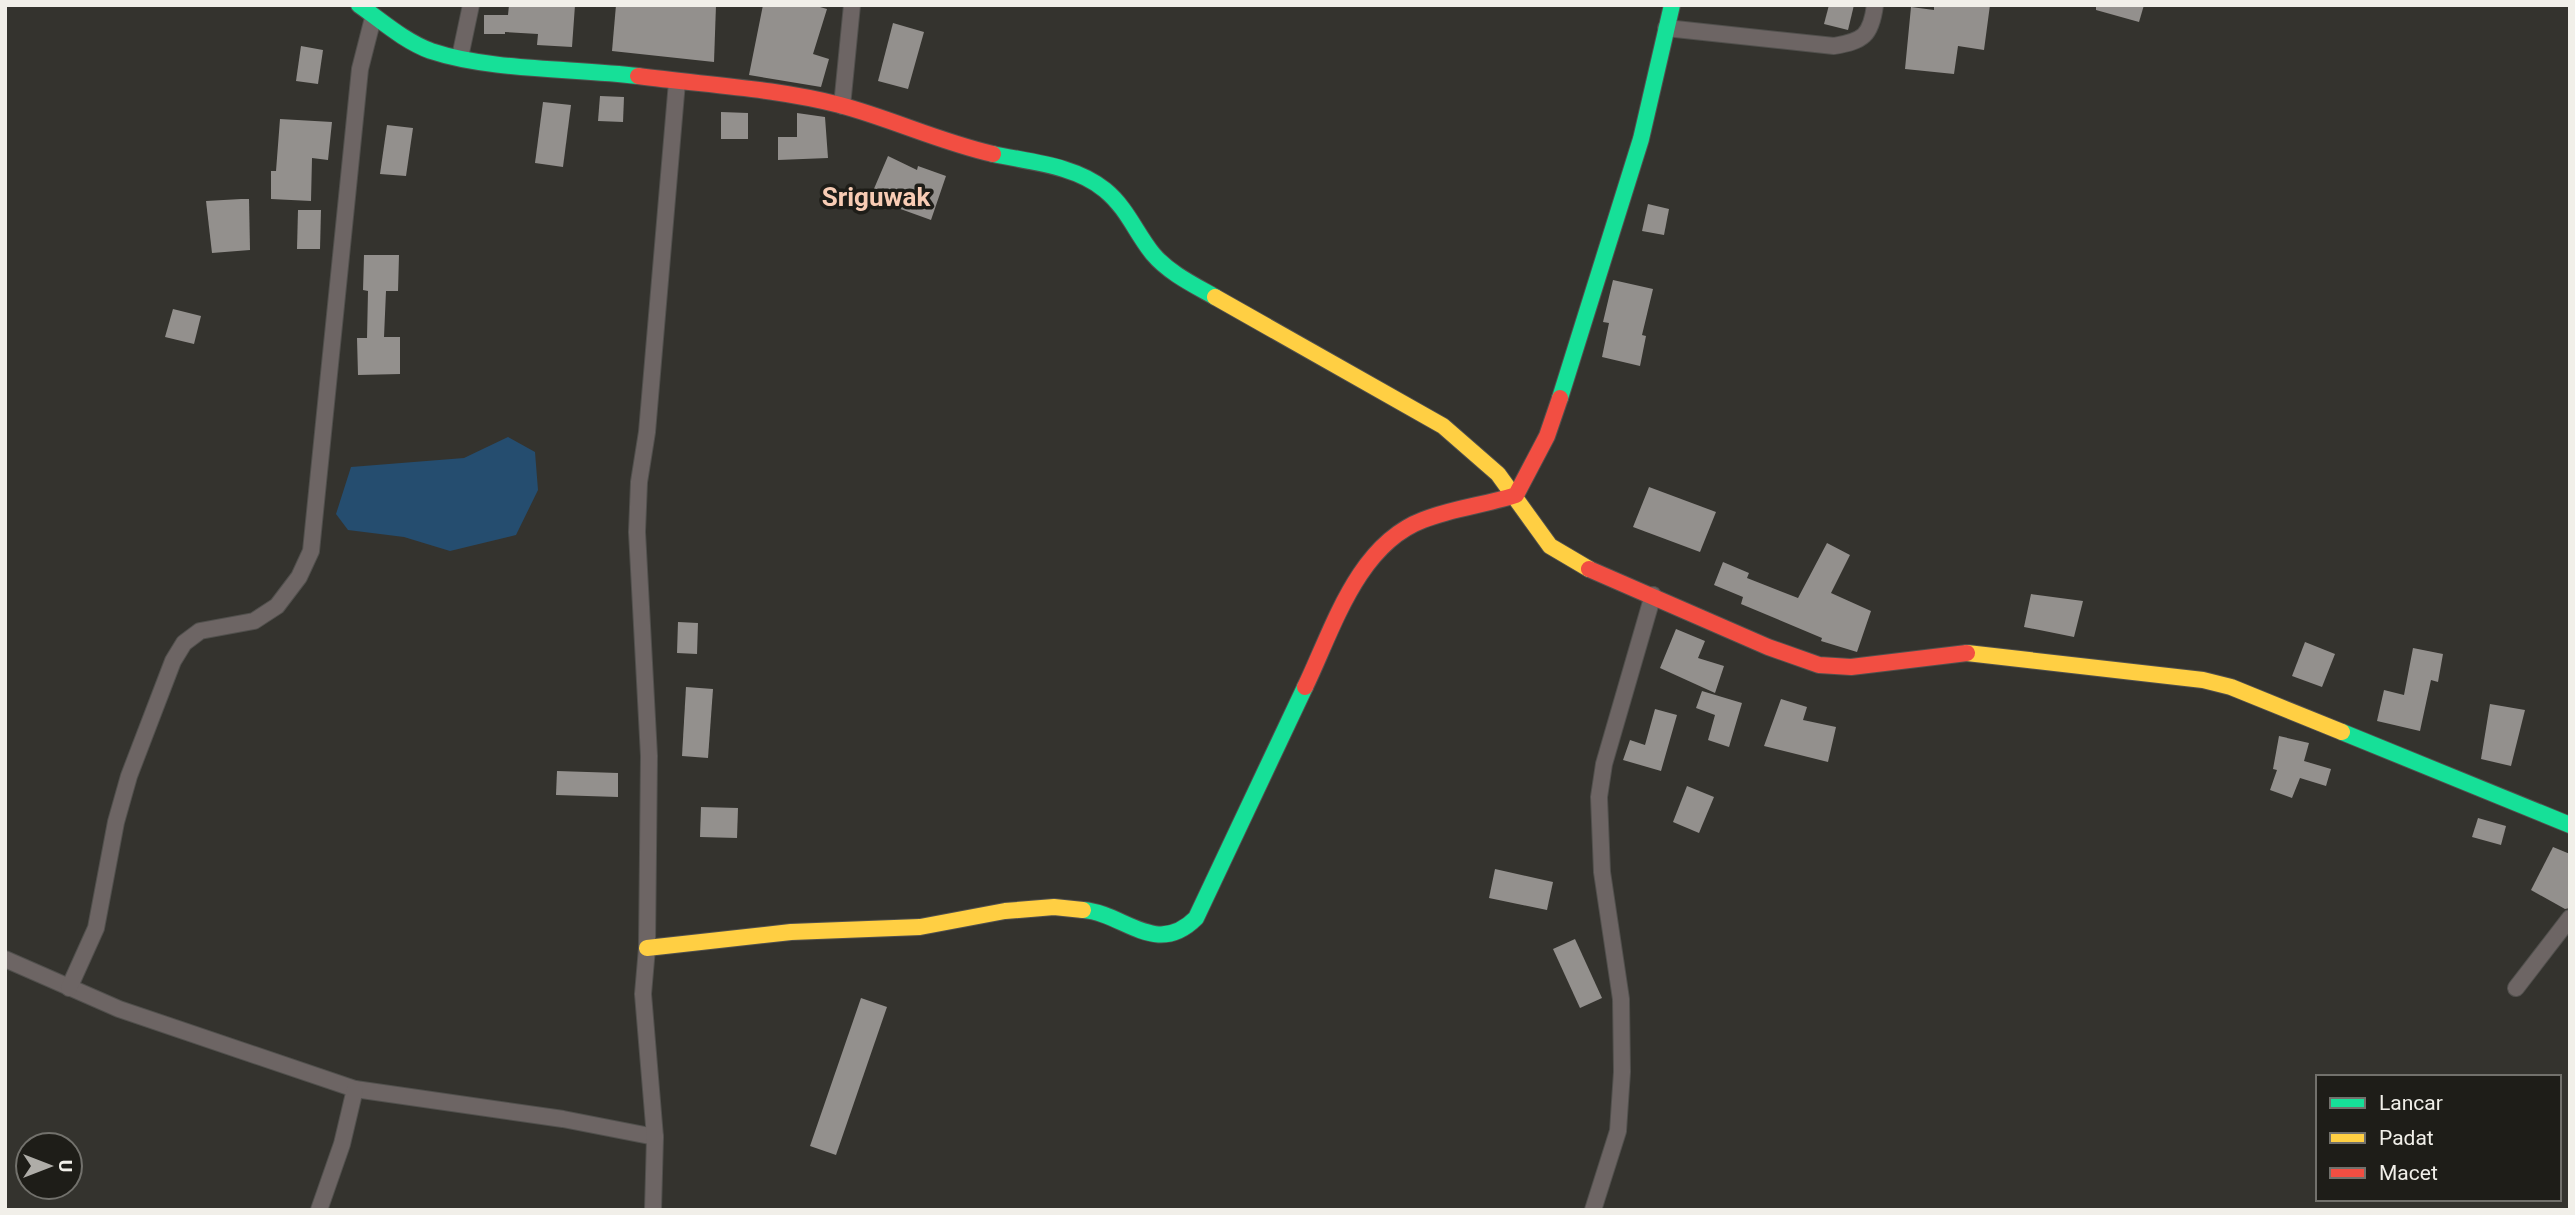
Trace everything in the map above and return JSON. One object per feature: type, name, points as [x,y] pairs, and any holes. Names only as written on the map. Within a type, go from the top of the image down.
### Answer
[{"type":"street","points":[[359,5],[373,18],[409,41],[432,51],[460,57],[768,90],[842,106],[948,144],[1071,171],[1104,190],[1133,220],[1154,254],[1182,278],[1443,426],[1498,474],[1516,495],[1534,527],[1550,546],[1577,564],[1768,647],[1819,665],[1851,667],[1888,664],[1955,652],[2203,680],[2231,687],[2570,824]]},
{"type":"street","points":[[460,57],[471,5]]},
{"type":"street","points":[[842,106],[852,5]]},
{"type":"street","points":[[647,947],[792,933],[920,927],[1005,911],[1054,907],[1089,910],[1141,933],[1165,934],[1185,929],[1196,918],[1215,873],[1356,581],[1378,551],[1397,533],[1424,520],[1516,495],[1547,436],[1568,378],[1611,228],[1641,139],[1672,5]]},
{"type":"street","points":[[1666,28],[1834,46],[1857,42],[1867,33],[1875,5]]},
{"type":"street","points":[[69,988],[96,928],[116,822],[129,776],[173,661],[184,643],[200,631],[254,621],[277,606],[299,577],[311,551],[360,69],[373,18]]},
{"type":"street","points":[[653,1210],[655,1137],[643,994],[647,947],[649,756],[638,507],[677,82]]},
{"type":"street","points":[[1592,1210],[1618,1132],[1622,1072],[1621,999],[1602,872],[1599,797],[1604,764],[1653,595]]},
{"type":"street","points":[[2516,988],[2570,918]]},
{"type":"street","points":[[5,959],[118,1009],[355,1089],[563,1119],[655,1137]]},
{"type":"street","points":[[319,1210],[342,1144],[355,1089]]},
{"type":"water","points":[[508,437],[535,452],[538,490],[516,535],[450,551],[404,537],[348,530],[336,514],[351,467],[464,458]]},
{"type":"building","points":[[509,5],[575,5],[572,47],[537,45],[538,34],[484,34],[484,15],[508,15]]},
{"type":"building","points":[[616,5],[716,5],[714,62],[612,51]]},
{"type":"building","points":[[763,5],[813,5],[827,9],[813,54],[829,59],[821,87],[749,75]]},
{"type":"building","points":[[1829,5],[1854,5],[1848,30],[1824,24]]},
{"type":"building","points":[[1934,5],[1990,5],[1984,50],[1958,46],[1954,74],[1905,69],[1911,7],[1934,10]]},
{"type":"building","points":[[2096,5],[2144,5],[2139,22],[2096,10]]},
{"type":"building","points":[[893,23],[924,32],[908,89],[878,81]]},
{"type":"building","points":[[301,46],[323,50],[318,84],[296,81]]},
{"type":"building","points":[[600,96],[624,97],[623,122],[598,121]]},
{"type":"building","points":[[543,102],[571,105],[563,167],[535,163]]},
{"type":"building","points":[[721,112],[748,113],[748,139],[721,139]]},
{"type":"building","points":[[797,113],[825,117],[828,158],[778,160],[778,137],[797,137]]},
{"type":"building","points":[[280,119],[332,122],[328,160],[312,158],[311,201],[271,199],[271,171],[276,171]]},
{"type":"building","points":[[387,125],[413,128],[406,176],[380,174]]},
{"type":"building","points":[[888,156],[917,170],[918,166],[946,176],[931,220],[870,198]]},
{"type":"building","points":[[249,199],[250,250],[212,253],[206,201]]},
{"type":"building","points":[[1648,204],[1669,209],[1664,235],[1642,231]]},
{"type":"building","points":[[298,210],[321,210],[320,249],[297,249]]},
{"type":"building","points":[[364,255],[399,255],[398,291],[386,291],[384,337],[400,337],[400,374],[358,375],[357,338],[367,338],[368,291],[363,290]]},
{"type":"building","points":[[1613,280],[1653,289],[1642,335],[1646,336],[1640,366],[1602,357],[1609,323],[1603,322]]},
{"type":"building","points":[[173,309],[201,316],[194,344],[165,337]]},
{"type":"building","points":[[1649,487],[1716,512],[1700,552],[1633,527]]},
{"type":"building","points":[[1827,543],[1850,555],[1831,593],[1871,611],[1857,652],[1821,641],[1822,638],[1741,604],[1743,597],[1714,585],[1723,562],[1749,573],[1747,578],[1798,598]]},
{"type":"building","points":[[2031,594],[2083,601],[2074,637],[2024,627]]},
{"type":"building","points":[[678,622],[698,623],[697,654],[677,653]]},
{"type":"building","points":[[1676,629],[1705,641],[1698,658],[1724,666],[1715,693],[1660,668]]},
{"type":"building","points":[[2305,642],[2335,654],[2322,687],[2292,676]]},
{"type":"building","points":[[2413,648],[2443,654],[2438,682],[2431,680],[2420,731],[2377,721],[2384,690],[2404,695]]},
{"type":"building","points":[[686,687],[713,689],[708,758],[682,756]]},
{"type":"building","points":[[1702,691],[1742,703],[1729,747],[1708,740],[1715,715],[1696,708]]},
{"type":"building","points":[[1781,699],[1807,707],[1803,720],[1836,727],[1828,762],[1764,746]]},
{"type":"building","points":[[2490,704],[2525,710],[2511,766],[2481,759]]},
{"type":"building","points":[[1655,709],[1677,715],[1661,771],[1623,760],[1630,740],[1645,745]]},
{"type":"building","points":[[2279,736],[2309,743],[2304,761],[2331,769],[2326,786],[2300,778],[2292,798],[2270,790],[2277,770],[2273,769]]},
{"type":"building","points":[[557,771],[618,773],[618,797],[556,795]]},
{"type":"building","points":[[1687,786],[1714,797],[1699,833],[1673,822]]},
{"type":"building","points":[[701,807],[738,808],[737,838],[700,837]]},
{"type":"building","points":[[2478,818],[2506,826],[2501,845],[2472,837]]},
{"type":"building","points":[[2553,847],[2570,854],[2570,908],[2565,909],[2531,890]]},
{"type":"building","points":[[1495,869],[1553,882],[1547,910],[1489,898]]},
{"type":"building","points":[[1575,939],[1602,998],[1580,1008],[1553,949]]},
{"type":"building","points":[[861,998],[887,1007],[836,1155],[810,1146]]},
{"type":"traffic: fast","points":[[359,5],[412,42],[454,57],[506,66],[638,76]]},
{"type":"traffic: fast","points":[[1560,398],[1641,139],[1672,5]]},
{"type":"traffic: fast","points":[[993,154],[1066,170],[1093,182],[1113,197],[1159,261],[1215,297]]},
{"type":"traffic: fast","points":[[1083,910],[1153,934],[1167,934],[1181,929],[1196,918],[1305,687]]},
{"type":"traffic: fast","points":[[2342,732],[2570,825]]},
{"type":"traffic: slow","points":[[1215,297],[1443,426],[1498,474],[1550,546],[1589,569]]},
{"type":"traffic: slow","points":[[1967,653],[2203,680],[2231,687],[2342,732]]},
{"type":"traffic: slow","points":[[647,948],[791,932],[920,927],[1005,911],[1054,907],[1083,910]]},
{"type":"traffic: jam","points":[[638,76],[815,99],[993,154]]},
{"type":"traffic: jam","points":[[1305,687],[1350,591],[1381,548],[1400,532],[1423,520],[1516,495],[1547,436],[1560,398]]},
{"type":"traffic: jam","points":[[1589,569],[1768,647],[1819,665],[1851,667],[1967,653]]},
{"type":"district","name":"Sriguwak","points":[[876,197]]}]
